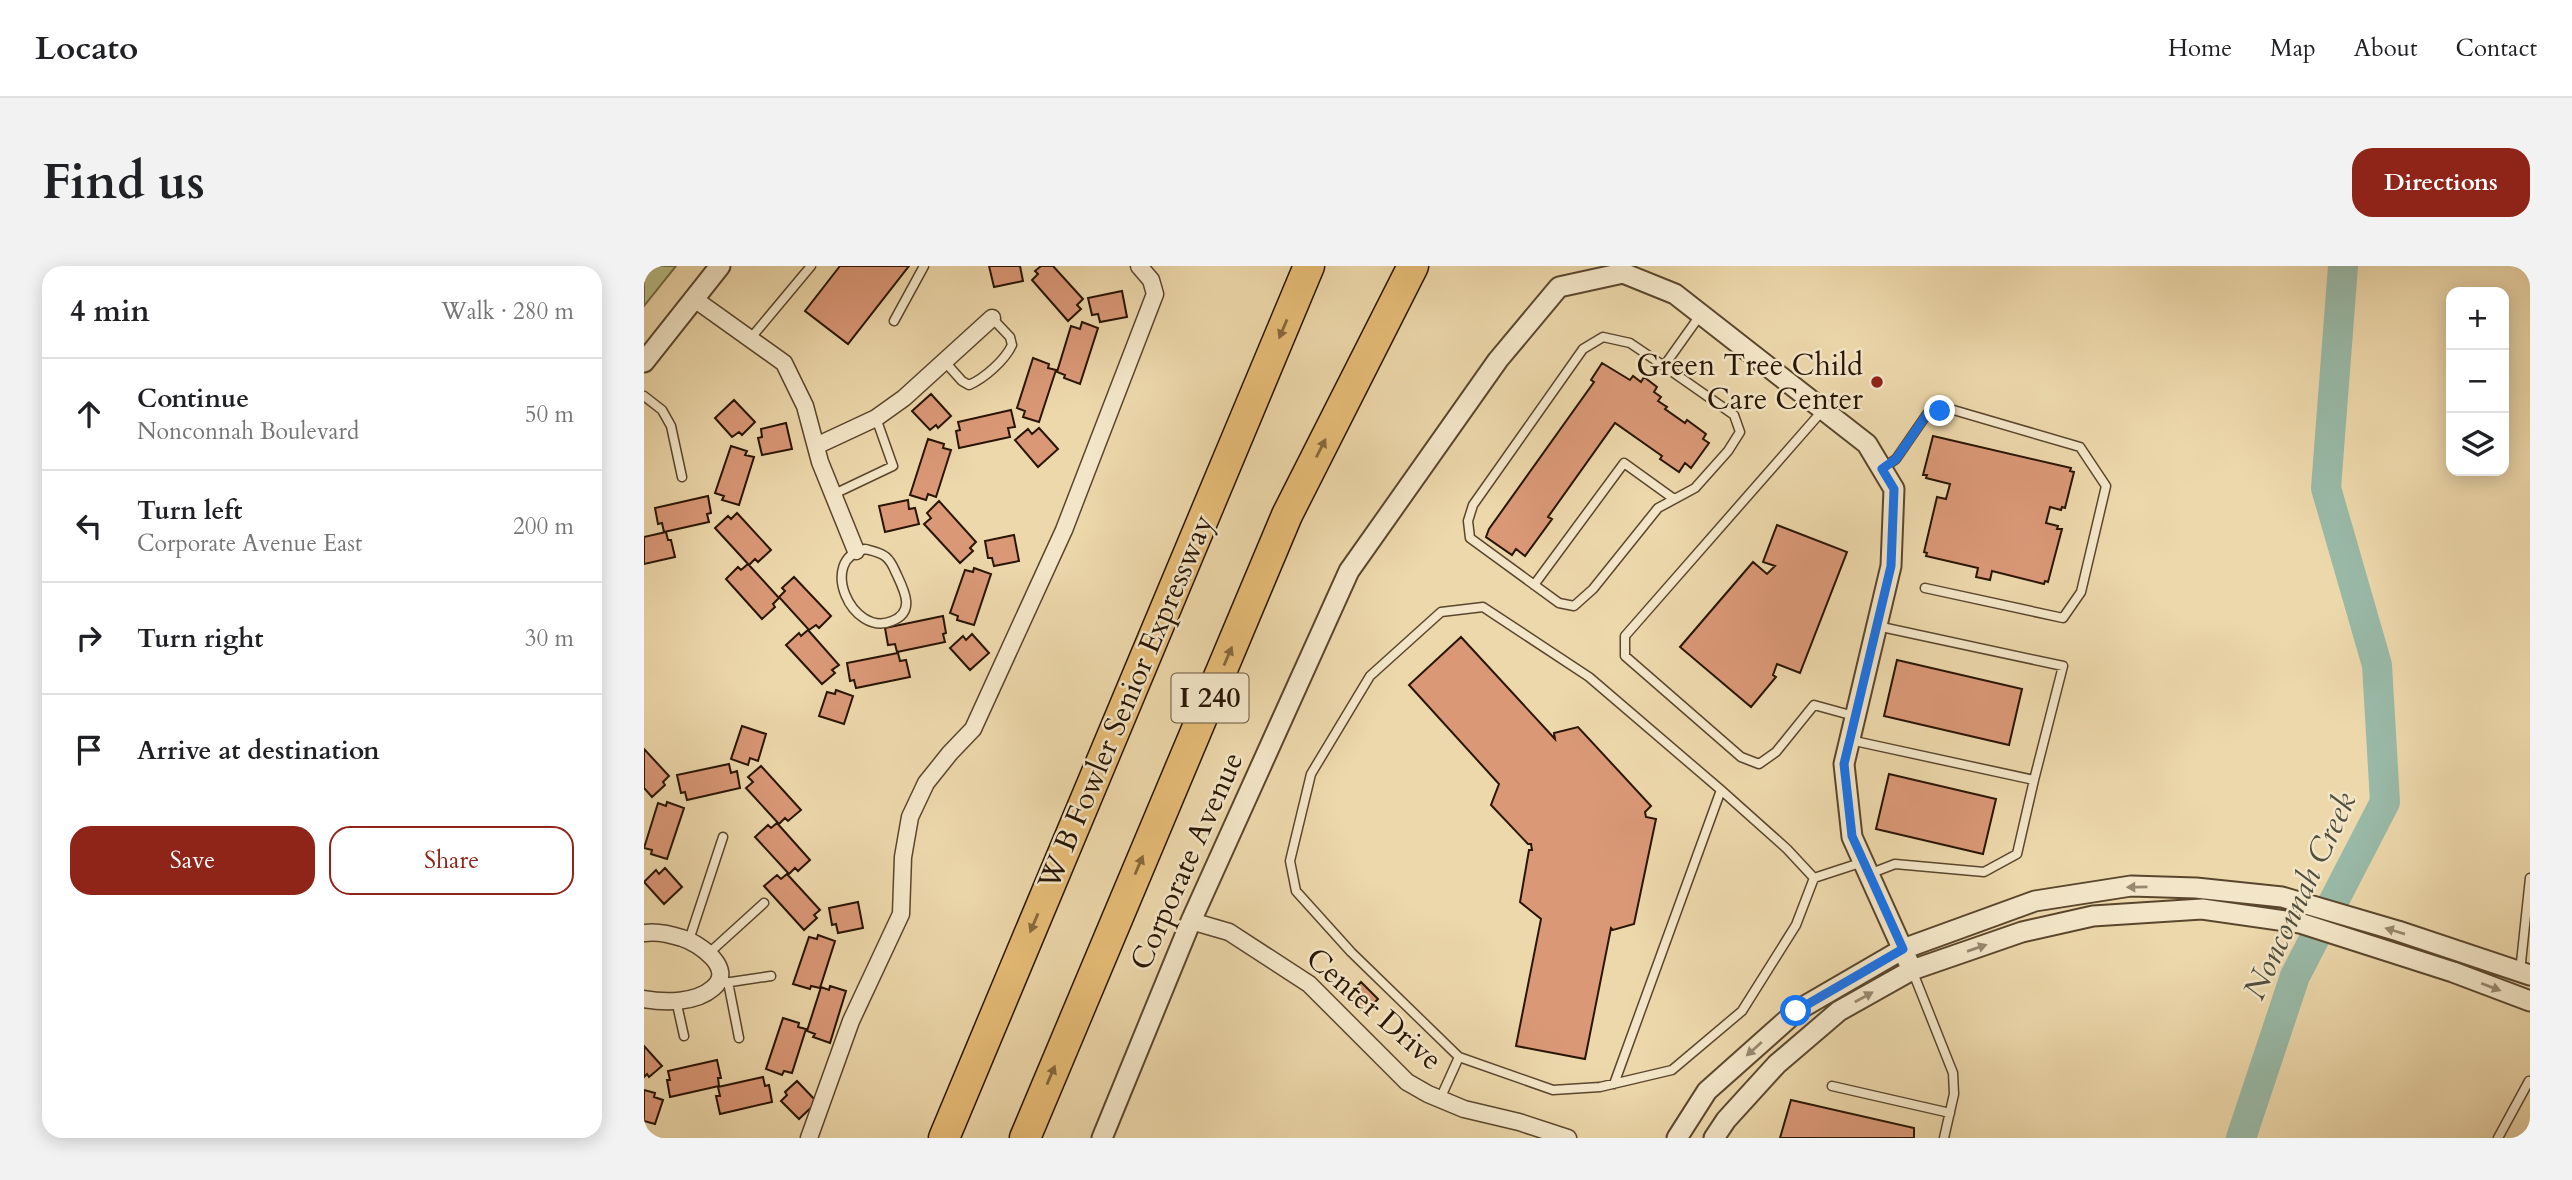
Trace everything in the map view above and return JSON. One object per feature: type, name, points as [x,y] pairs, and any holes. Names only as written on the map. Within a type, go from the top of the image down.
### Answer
[{"type":"highway","name":"W B Fowler Senior Expressway","points":[[944,1138],[1309,266]]},
{"type":"highway","name":"I 240","points":[[1025,1138],[1287,515],[1413,266]]},
{"type":"street","points":[[644,362],[720,266]]},
{"type":"street","points":[[810,1138],[851,1021],[901,914],[903,857],[910,817],[926,783],[972,729],[1064,530],[1155,294],[1151,280],[1139,266]]},
{"type":"street","name":"Corporate Avenue","points":[[1102,1138],[1191,921],[1349,571],[1498,359],[1559,287],[1623,273],[1675,294],[1867,444],[1894,489],[1891,566],[1844,764],[1852,836],[1912,970]]},
{"type":"street","points":[[693,299],[784,363],[806,407],[832,495],[856,551]]},
{"type":"street","points":[[816,446],[876,418],[904,398],[992,318]]},
{"type":"street","points":[[1677,1138],[1707,1091],[1797,1010],[1903,949],[2035,901],[2131,887],[2205,888],[2282,897],[2525,974]]},
{"type":"street","points":[[1714,1138],[1726,1120],[1777,1064],[1839,1012],[1912,970],[2022,932],[2093,916],[2202,909],[2300,923],[2453,972],[2530,1001]]},
{"type":"street","name":"Center Drive","points":[[1191,921],[1229,932],[1309,984],[1407,1082],[1464,1110],[1519,1122],[1568,1138]]},
{"type":"street","points":[[644,933],[662,933],[690,940],[709,953],[723,983],[698,996],[676,1000],[644,999]]},
{"type":"lane","points":[[750,339],[811,266]]},
{"type":"lane","points":[[894,321],[924,266]]},
{"type":"lane","points":[[1664,366],[1701,313]]},
{"type":"lane","points":[[944,362],[962,381],[969,385],[977,382],[1009,352],[1012,345],[1010,337],[992,318]]},
{"type":"lane","points":[[1603,337],[1630,343],[1734,415],[1740,432],[1728,451],[1695,488],[1674,499],[1658,508],[1593,589],[1574,606],[1559,603],[1470,538],[1468,521],[1472,505],[1583,349],[1603,337]]},
{"type":"lane","points":[[644,396],[662,410],[671,426],[682,477]]},
{"type":"lane","points":[[1882,469],[1896,459],[1927,414],[1950,409],[2080,447],[2106,486],[2081,592],[2063,618],[1925,588]]},
{"type":"lane","points":[[1823,410],[1625,636],[1625,656],[1741,757],[1759,764],[1776,752],[1815,705],[1855,716]]},
{"type":"lane","points":[[832,495],[893,466],[876,418]]},
{"type":"lane","points":[[1534,585],[1624,463],[1674,499]]},
{"type":"lane","points":[[865,549],[877,552],[891,563],[908,597],[900,617],[873,624],[853,609],[841,577],[845,560],[856,551],[865,549]]},
{"type":"lane","points":[[1483,607],[1589,677],[1721,790],[1787,849],[1814,878],[1796,925],[1742,1011],[1672,1070],[1600,1087],[1553,1090],[1459,1057],[1351,952],[1296,891],[1290,861],[1311,775],[1370,676],[1441,612],[1483,607]]},
{"type":"lane","points":[[1814,878],[1895,864],[1984,872],[2017,854],[2063,666],[1877,626]]},
{"type":"lane","points":[[1850,740],[2034,780]]},
{"type":"lane","points":[[1614,1084],[1721,790]]},
{"type":"lane","points":[[690,940],[723,837]]},
{"type":"lane","points":[[2525,974],[2530,878]]},
{"type":"lane","points":[[709,953],[764,903]]},
{"type":"lane","points":[[1912,970],[1953,1073],[1954,1094],[1944,1138]]},
{"type":"lane","points":[[739,1038],[723,983],[771,976]]},
{"type":"lane","points":[[676,1000],[684,1035]]},
{"type":"lane","points":[[1440,1099],[1459,1057]]},
{"type":"lane","points":[[2498,1138],[2530,1080]]},
{"type":"lane","points":[[1832,1086],[1950,1113]]},
{"type":"green space","points":[[644,266],[676,266],[644,306]]},
{"type":"building","points":[[840,266],[909,266],[848,344],[805,311]]},
{"type":"building","points":[[989,266],[1020,266],[1023,281],[994,287]]},
{"type":"building","points":[[1041,266],[1053,266],[1083,299],[1077,305],[1081,309],[1068,321],[1032,280],[1038,274],[1035,271]]},
{"type":"building","points":[[1122,291],[1127,317],[1100,322],[1098,314],[1092,315],[1088,298]]},
{"type":"building","points":[[1082,322],[1098,328],[1080,384],[1057,372],[1071,326],[1080,329]]},
{"type":"building","points":[[1033,358],[1056,370],[1039,422],[1023,417],[1025,411],[1017,408]]},
{"type":"building","points":[[1602,363],[1630,380],[1633,376],[1641,382],[1644,377],[1657,387],[1654,392],[1661,397],[1658,401],[1667,407],[1665,409],[1706,434],[1703,439],[1709,443],[1691,468],[1685,463],[1679,472],[1660,459],[1662,456],[1615,423],[1548,517],[1552,519],[1525,556],[1516,549],[1512,555],[1486,537],[1489,529],[1594,382],[1591,380]]},
{"type":"building","points":[[931,394],[951,416],[938,428],[936,425],[930,430],[912,411]]},
{"type":"building","points":[[734,400],[755,422],[742,435],[739,432],[732,437],[715,418]]},
{"type":"building","points":[[1011,410],[1015,427],[1008,428],[1010,437],[959,448],[956,431],[960,430],[958,422]]},
{"type":"building","points":[[786,423],[792,449],[762,455],[758,438],[762,437],[761,429]]},
{"type":"building","points":[[1039,428],[1058,449],[1038,467],[1015,440],[1028,429],[1032,434]]},
{"type":"building","points":[[1933,436],[2071,468],[2070,471],[2074,472],[2065,508],[2062,507],[2061,510],[2050,507],[2046,523],[2062,529],[2048,582],[2045,581],[2044,584],[1992,571],[1990,580],[1976,577],[1978,568],[1926,556],[1927,553],[1924,552],[1937,497],[1946,499],[1950,484],[1923,475]]},
{"type":"building","points":[[928,439],[944,444],[943,448],[951,450],[936,497],[928,494],[926,500],[910,495]]},
{"type":"building","points":[[731,446],[747,451],[745,455],[754,457],[739,505],[722,500],[724,496],[715,493]]},
{"type":"building","points":[[708,496],[711,513],[707,514],[709,522],[664,532],[662,523],[658,524],[655,508]]},
{"type":"building","points":[[908,500],[909,509],[915,508],[919,524],[885,532],[879,506]]},
{"type":"building","points":[[939,501],[976,542],[970,548],[973,551],[960,563],[924,524],[931,518],[927,513]]},
{"type":"building","points":[[737,513],[771,550],[758,562],[755,559],[749,565],[715,528],[728,516],[731,519]]},
{"type":"building","points":[[1777,525],[1847,552],[1800,673],[1777,664],[1773,675],[1776,677],[1751,707],[1680,647],[1753,562],[1767,574],[1775,566],[1763,562]]},
{"type":"building","points":[[666,532],[675,557],[644,564],[644,537]]},
{"type":"building","points":[[1014,535],[1019,561],[994,566],[992,558],[988,558],[985,541]]},
{"type":"building","points":[[748,564],[779,598],[773,604],[775,607],[762,619],[726,579],[738,567],[741,570]]},
{"type":"building","points":[[974,568],[991,574],[974,625],[957,620],[958,616],[950,613],[965,570],[973,572]]},
{"type":"building","points":[[794,577],[831,616],[819,628],[816,625],[809,630],[779,597],[785,591],[782,588]]},
{"type":"building","points":[[943,616],[945,642],[897,652],[895,644],[888,645],[885,628]]},
{"type":"building","points":[[808,630],[839,665],[832,670],[835,673],[822,684],[786,645],[799,633],[801,636]]},
{"type":"building","points":[[972,634],[989,653],[970,670],[950,648],[963,636],[966,640]]},
{"type":"building","points":[[1461,637],[1555,739],[1554,733],[1578,727],[1651,806],[1645,812],[1646,817],[1656,819],[1634,924],[1613,930],[1611,928],[1585,1059],[1516,1046],[1541,919],[1520,902],[1529,850],[1532,850],[1531,844],[1491,805],[1499,784],[1409,685]]},
{"type":"building","points":[[898,653],[900,661],[906,660],[910,677],[856,688],[854,680],[850,681],[847,663]]},
{"type":"building","points":[[1897,660],[2022,689],[2009,745],[1884,716]]},
{"type":"building","points":[[836,690],[853,696],[844,724],[819,716],[827,692],[835,694]]},
{"type":"building","points":[[742,726],[766,734],[758,761],[750,758],[748,765],[731,759]]},
{"type":"building","points":[[644,749],[669,776],[663,782],[665,785],[652,797],[644,788]]},
{"type":"building","points":[[729,764],[731,773],[737,771],[740,788],[687,800],[685,792],[681,793],[677,775]]},
{"type":"building","points":[[761,766],[801,810],[788,821],[785,818],[779,824],[746,788],[753,782],[748,777]]},
{"type":"building","points":[[1889,774],[1996,799],[1983,854],[1876,829]]},
{"type":"building","points":[[667,802],[684,808],[667,859],[651,854],[652,850],[644,848],[658,803],[666,806]]},
{"type":"building","points":[[777,823],[810,860],[798,871],[795,868],[789,874],[755,837],[768,825],[771,828]]},
{"type":"building","points":[[665,868],[682,887],[664,904],[644,882],[656,870],[659,874]]},
{"type":"building","points":[[787,874],[820,910],[814,915],[817,918],[804,930],[764,886],[777,875],[781,879]]},
{"type":"building","points":[[858,902],[863,928],[838,933],[836,924],[832,925],[829,908]]},
{"type":"building","points":[[818,935],[835,941],[820,988],[811,986],[810,989],[793,984],[809,937],[817,939]]},
{"type":"building","points":[[1361,982],[1378,999],[1364,1013],[1347,997]]},
{"type":"building","points":[[830,986],[846,991],[830,1043],[813,1037],[815,1034],[807,1031],[821,987],[829,990]]},
{"type":"building","points":[[783,1018],[799,1023],[798,1027],[806,1029],[792,1073],[784,1071],[782,1075],[766,1069]]},
{"type":"building","points":[[644,1046],[662,1066],[649,1077],[647,1074],[644,1077]]},
{"type":"building","points":[[717,1060],[721,1078],[718,1078],[719,1086],[670,1097],[668,1071]]},
{"type":"building","points":[[763,1077],[765,1086],[769,1085],[772,1102],[720,1114],[716,1096],[720,1096],[718,1087]]},
{"type":"building","points":[[797,1081],[817,1102],[799,1119],[781,1101],[787,1095],[785,1092]]},
{"type":"building","points":[[644,1090],[655,1093],[654,1097],[663,1100],[655,1124],[644,1121]]},
{"type":"building","points":[[1791,1100],[1914,1128],[1914,1138],[1780,1138]]},
{"type":"waterway","name":"Nonconnah Creek","points":[[2241,1138],[2295,976],[2385,802],[2377,665],[2326,488],[2343,266]]},
{"type":"place","name":"Green Tree Child Care Center","points":[[1877,382]]},
{"type":"route","points":[[1796,1011],[1903,949],[1852,836],[1844,764],[1891,566],[1894,489],[1882,469],[1896,459],[1927,414],[1940,411]]}]
